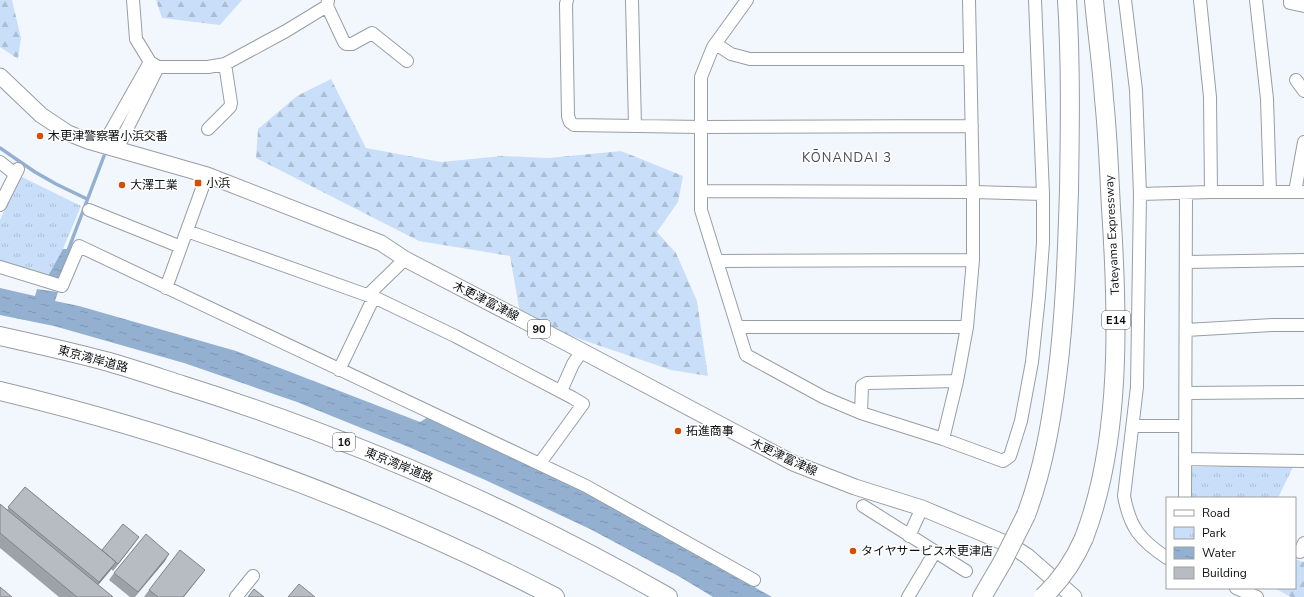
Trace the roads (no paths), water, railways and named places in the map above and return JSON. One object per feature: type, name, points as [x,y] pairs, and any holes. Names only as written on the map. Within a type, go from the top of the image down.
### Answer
[{"type":"highway","points":[[982,597],[1003,561],[1026,515],[1034,494],[1052,418],[1061,345],[1068,213],[1069,145],[1067,0]]},
{"type":"highway","name":"Tateyama Expressway","points":[[1043,597],[1067,571],[1076,557],[1095,506],[1102,476],[1113,393],[1116,334],[1114,244],[1104,99],[1094,0]]},
{"type":"highway","name":"東京湾岸道路","points":[[0,336],[109,362],[261,411],[408,467],[519,518],[592,555],[668,597]]},
{"type":"highway","points":[[0,392],[68,408],[163,436],[319,490],[452,546],[555,597]]},
{"type":"main road","name":"木更津富津線","points":[[0,76],[42,115],[68,133],[110,147],[207,175],[381,243],[405,259],[793,463],[855,488],[922,508],[1010,545],[1027,556],[1074,597]]},
{"type":"street","points":[[133,0],[136,39],[154,65]]},
{"type":"street","points":[[567,0],[568,116],[570,122],[574,125],[701,128],[972,126]]},
{"type":"street","points":[[632,0],[634,126]]},
{"type":"street","points":[[747,0],[716,44],[701,77],[701,210],[746,355],[823,396],[861,412],[943,439],[1003,461],[1010,456],[1021,421],[1032,362],[1043,243],[1043,194],[1035,0]]},
{"type":"street","points":[[943,439],[957,381],[967,327],[973,260],[969,0]]},
{"type":"street","points":[[1125,0],[1136,90],[1140,194],[1137,387],[1124,496],[1127,511],[1132,524],[1138,533],[1149,546],[1166,557]]},
{"type":"street","points":[[1200,0],[1210,97],[1211,192]]},
{"type":"street","points":[[1256,0],[1268,99],[1270,192]]},
{"type":"street","points":[[1290,0],[1290,3],[1304,6]]},
{"type":"street","points":[[154,65],[208,67],[226,64],[286,31],[329,2],[346,44],[352,44],[372,33],[407,61]]},
{"type":"street","points":[[716,44],[731,54],[750,60],[970,59]]},
{"type":"street","points":[[208,129],[230,107],[231,103],[226,64]]},
{"type":"street","points":[[110,147],[154,65]]},
{"type":"street","points":[[1296,80],[1304,91]]},
{"type":"street","points":[[1140,194],[1299,192],[1304,142]]},
{"type":"street","points":[[0,162],[17,172],[0,205]]},
{"type":"street","points":[[166,288],[207,175]]},
{"type":"street","points":[[701,191],[973,192],[1043,194]]},
{"type":"street","points":[[1185,497],[1186,193]]},
{"type":"street","points":[[89,210],[181,247]]},
{"type":"street","points":[[186,231],[371,296],[455,336],[583,404],[540,463]]},
{"type":"street","points":[[0,267],[62,286],[79,246],[339,370],[540,463],[593,490],[754,580]]},
{"type":"street","points":[[339,370],[371,296],[405,259]]},
{"type":"street","points":[[717,261],[973,260]]},
{"type":"street","points":[[1186,262],[1304,260]]},
{"type":"street","points":[[1186,330],[1273,325],[1304,325]]},
{"type":"street","points":[[738,327],[967,327]]},
{"type":"street","points":[[561,391],[573,364],[582,351]]},
{"type":"street","points":[[861,412],[862,386],[867,383],[957,381]]},
{"type":"street","points":[[1186,393],[1304,392]]},
{"type":"street","points":[[1133,426],[1186,426]]},
{"type":"street","points":[[1185,459],[1304,460]]},
{"type":"street","points":[[863,506],[966,571]]},
{"type":"street","points":[[909,536],[922,508]]},
{"type":"street","points":[[908,597],[935,552]]},
{"type":"street","points":[[236,597],[253,576]]},
{"type":"street","points":[[1238,589],[1257,597]]},
{"type":"water","points":[[63,249],[73,249],[60,281],[48,276]]},
{"type":"water","points":[[0,288],[35,296],[37,289],[58,292],[55,301],[79,306],[236,351],[420,422],[428,417],[580,488],[772,597],[713,597],[680,577],[590,529],[483,479],[297,402],[184,363],[54,326],[0,315]]},
{"type":"waterway","points":[[0,148],[35,172],[87,199]]},
{"type":"waterway","points":[[67,253],[104,156]]},
{"type":"place","name":"木更津警察署小浜交番","points":[[40,136]]},
{"type":"place","name":"小浜","points":[[198,183]]},
{"type":"place","name":"大澤工業","points":[[122,185]]},
{"type":"place","name":"拓進商事","points":[[678,431]]},
{"type":"place","name":"タイヤサービス木更津店","points":[[853,551]]},
{"type":"district","name":"KŌNANDAI 3","points":[[847,158]]}]
